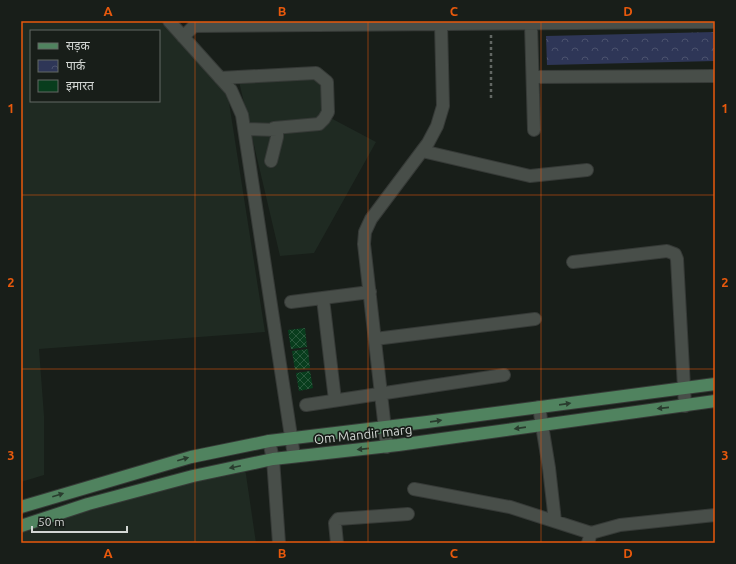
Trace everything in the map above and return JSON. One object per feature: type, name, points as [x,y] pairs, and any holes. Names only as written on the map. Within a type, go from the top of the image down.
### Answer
[{"type":"main road","name":"Om Mandir marg","points":[[21,507],[191,457],[269,441],[385,428],[715,384]]},
{"type":"main road","name":"Om Mandir marg","points":[[21,526],[88,504],[193,476],[272,459],[387,447],[715,401]]},
{"type":"street","points":[[169,21],[231,90],[242,115],[294,456]]},
{"type":"street","points":[[183,37],[194,24],[531,24],[715,22]]},
{"type":"street","points":[[387,447],[364,244],[366,232],[371,219],[422,151],[438,126],[443,106],[441,24]]},
{"type":"street","points":[[531,24],[534,130]]},
{"type":"street","points":[[220,78],[316,73],[327,82],[328,112],[324,119],[318,124],[245,129]]},
{"type":"street","points":[[533,77],[715,76]]},
{"type":"street","points":[[271,161],[278,133],[274,128]]},
{"type":"street","points":[[422,151],[530,176],[587,170]]},
{"type":"street","points":[[573,262],[667,251],[675,254],[677,259],[685,406]]},
{"type":"street","points":[[291,302],[370,292]]},
{"type":"street","points":[[323,299],[336,400]]},
{"type":"street","points":[[375,339],[535,319]]},
{"type":"street","points":[[306,405],[504,375]]},
{"type":"street","points":[[539,407],[543,425],[555,521]]},
{"type":"street","points":[[269,441],[272,459],[279,543]]},
{"type":"street","points":[[414,489],[510,507],[555,521],[589,538],[620,525],[715,515]]},
{"type":"street","points":[[337,543],[335,523],[338,519],[408,514]]},
{"type":"path","points":[[491,24],[491,98]]},
{"type":"shaded area","points":[[21,21],[175,21],[225,77],[265,332],[39,349],[44,416],[44,475],[21,482]]},
{"type":"shaded area","points":[[323,69],[325,115],[376,142],[314,253],[280,256],[237,73]]},
{"type":"shaded area","points":[[244,461],[256,543],[21,543],[21,523]]},
{"type":"green space","points":[[715,32],[715,61],[547,65],[546,36]]},
{"type":"building","points":[[305,328],[307,347],[291,349],[288,330]]},
{"type":"building","points":[[308,349],[310,368],[295,370],[292,351]]},
{"type":"building","points":[[310,371],[313,388],[299,391],[296,373]]}]
